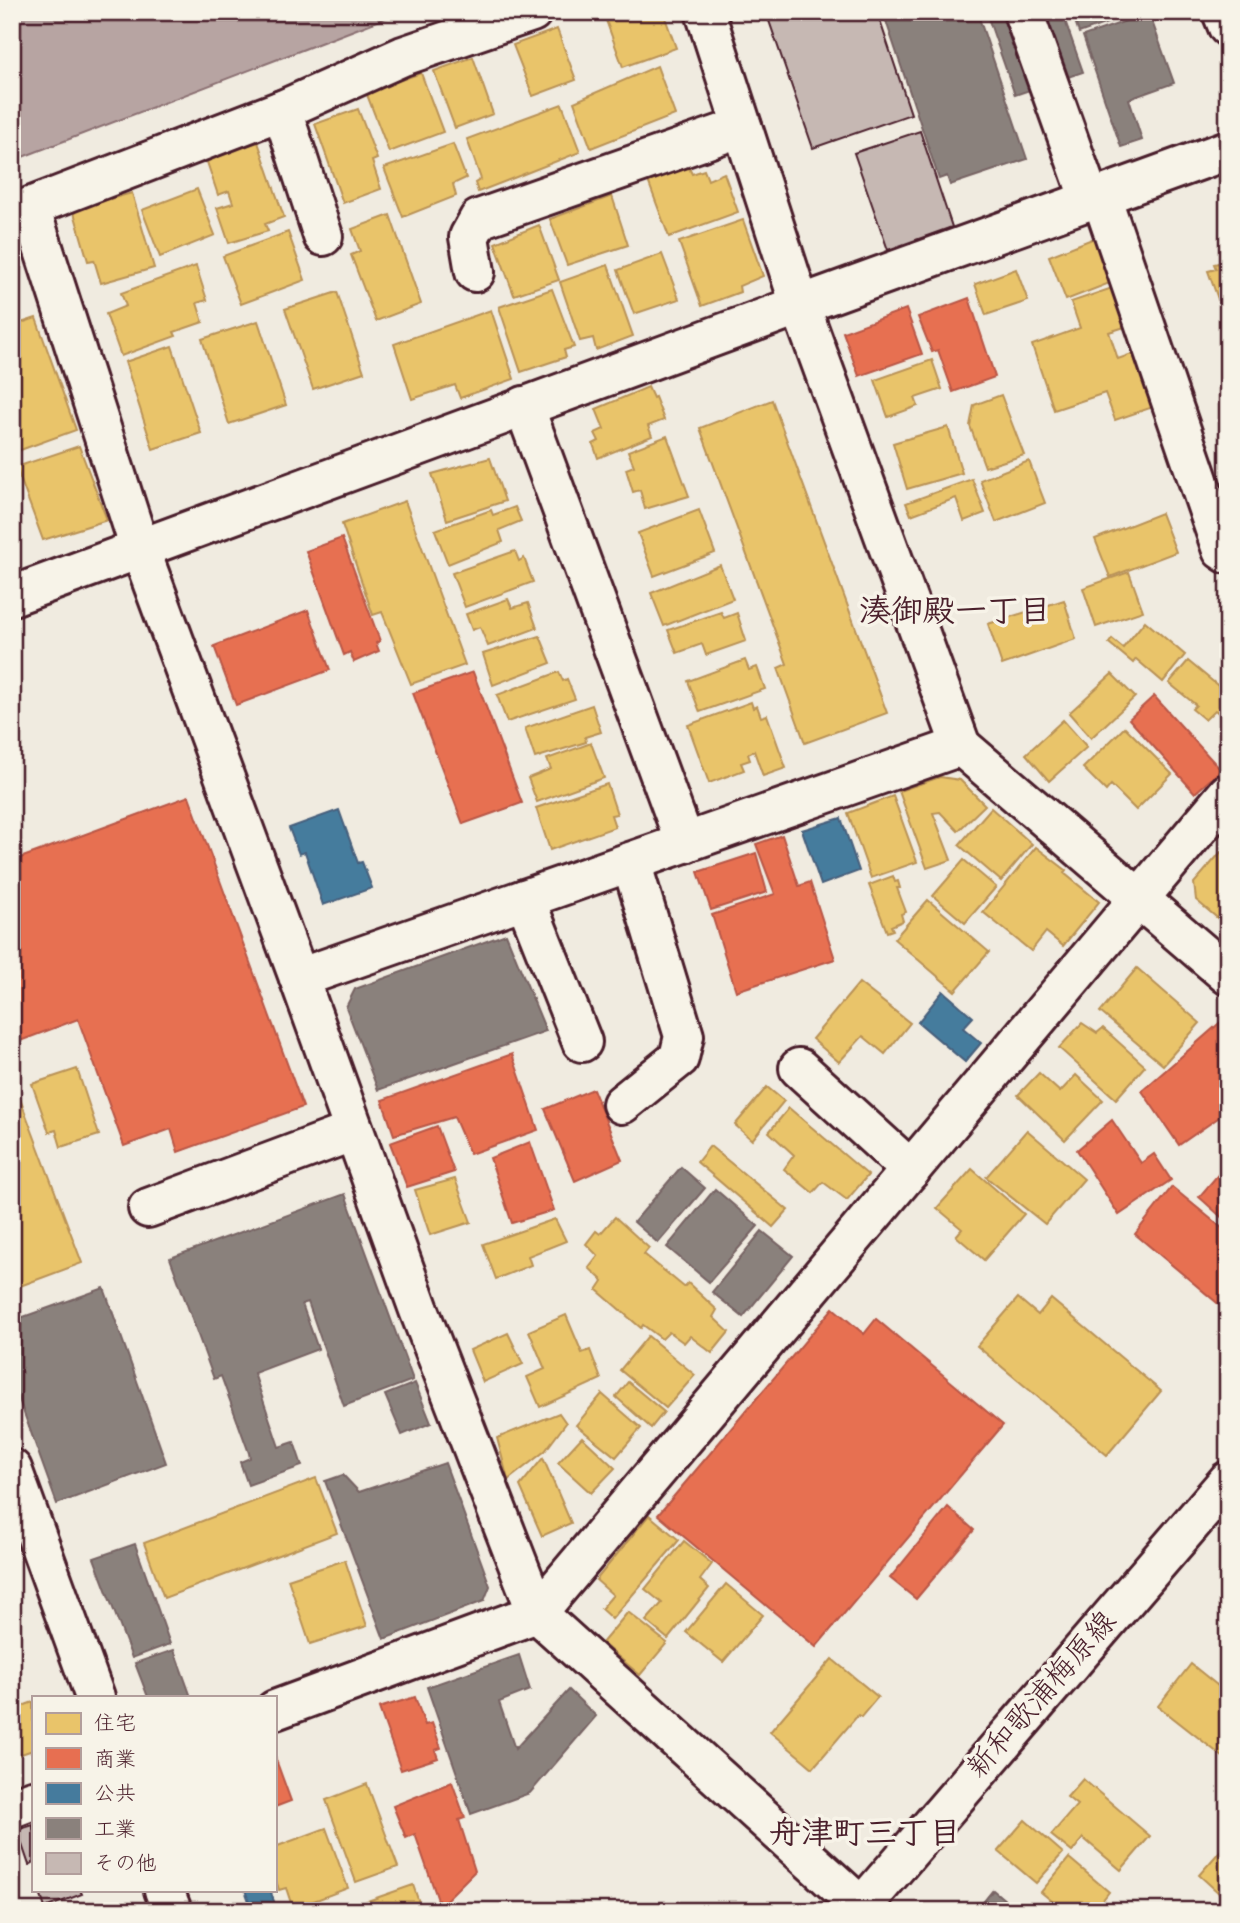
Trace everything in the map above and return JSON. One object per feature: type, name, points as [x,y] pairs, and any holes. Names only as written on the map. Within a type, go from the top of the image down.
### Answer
[{"type":"street","points":[[532,12],[403,56],[282,110],[21,210],[140,549],[419,1310],[537,1613],[862,1909]]},
{"type":"street","points":[[705,12],[800,305],[961,746],[1228,975]]},
{"type":"street","points":[[1023,12],[1096,198],[1222,550],[1228,554]]},
{"type":"street","points":[[1222,12],[1228,27]]},
{"type":"street","points":[[282,110],[323,236]]},
{"type":"street","points":[[475,272],[469,237],[479,219],[742,127]]},
{"type":"street","points":[[12,596],[1228,150]]},
{"type":"street","points":[[524,406],[685,843]]},
{"type":"street","points":[[299,978],[961,746]]},
{"type":"street","points":[[276,1710],[537,1613],[1228,793]]},
{"type":"street","points":[[622,1104],[679,1058],[684,1036],[631,862]]},
{"type":"street","points":[[525,899],[582,1042]]},
{"type":"street","points":[[799,1068],[911,1170]]},
{"type":"street","points":[[148,1208],[354,1131]]},
{"type":"street","points":[[12,1469],[95,1696]]},
{"type":"street","name":"新和歌浦梅原線","points":[[862,1909],[1228,1481]]},
{"type":"street","points":[[12,1808],[32,1800]]},
{"type":"street","points":[[165,1892],[172,1911]]},
{"type":"shaded area","points":[[12,12],[401,12],[12,161]]},
{"type":"building: 住宅","points":[[603,12],[663,12],[676,48],[623,67]]},
{"type":"building: 住宅","points":[[557,29],[576,80],[533,96],[513,45]]},
{"type":"building: 住宅","points":[[473,57],[493,114],[455,128],[434,71]]},
{"type":"building: 住宅","points":[[657,66],[675,115],[591,148],[574,102]]},
{"type":"building: 住宅","points":[[421,73],[443,132],[389,152],[366,92]]},
{"type":"building: 住宅","points":[[562,104],[580,152],[478,192],[475,183],[481,179],[467,139]]},
{"type":"building: 住宅","points":[[358,109],[377,159],[372,161],[381,189],[343,203],[315,124]]},
{"type":"building: 住宅","points":[[258,142],[284,217],[265,224],[268,231],[229,243],[217,208],[233,203],[229,191],[218,195],[206,159]]},
{"type":"building: 住宅","points":[[453,144],[466,178],[453,184],[456,196],[403,217],[384,168]]},
{"type":"building: 住宅","points":[[687,164],[692,174],[704,170],[708,180],[724,173],[738,212],[669,237],[647,178]]},
{"type":"building: 住宅","points":[[197,189],[215,235],[160,257],[142,210]]},
{"type":"building: 住宅","points":[[132,193],[154,268],[101,283],[94,260],[88,261],[73,209]]},
{"type":"building: 住宅","points":[[612,196],[628,245],[567,265],[550,219]]},
{"type":"building: 住宅","points":[[390,215],[421,304],[376,321],[351,255],[360,251],[352,229]]},
{"type":"building: 住宅","points":[[743,220],[763,276],[739,286],[740,292],[702,306],[679,242]]},
{"type":"building: 住宅","points":[[539,225],[559,280],[514,295],[495,243]]},
{"type":"building: 住宅","points":[[288,232],[305,280],[241,304],[223,256]]},
{"type":"building: 住宅","points":[[1097,237],[1115,281],[1066,300],[1049,256]]},
{"type":"building: 住宅","points":[[662,254],[679,299],[634,314],[618,270]]},
{"type":"building: 住宅","points":[[1228,261],[1228,327],[1208,271],[1216,269],[1214,264]]},
{"type":"building: 住宅","points":[[608,265],[633,336],[596,350],[593,338],[580,341],[560,282]]},
{"type":"building: 住宅","points":[[196,266],[207,300],[197,303],[203,322],[174,332],[176,336],[121,356],[106,314],[126,306],[121,293]]},
{"type":"building: 住宅","points":[[1016,269],[1028,301],[986,315],[975,284]]},
{"type":"building: 住宅","points":[[1118,286],[1131,325],[1109,332],[1118,359],[1140,351],[1159,405],[1115,420],[1105,393],[1054,410],[1032,345],[1080,328],[1071,302]]},
{"type":"building: 住宅","points":[[552,289],[574,347],[564,350],[566,357],[521,372],[499,307]]},
{"type":"building: 住宅","points":[[337,292],[364,372],[313,389],[285,309]]},
{"type":"building: 住宅","points":[[491,310],[514,379],[460,398],[455,385],[412,399],[394,344]]},
{"type":"building: 住宅","points":[[36,318],[76,430],[12,453],[12,326]]},
{"type":"building: 住宅","points":[[258,321],[286,405],[229,424],[202,339]]},
{"type":"building: 住宅","points":[[172,346],[201,433],[153,449],[125,362]]},
{"type":"building: 住宅","points":[[932,360],[942,389],[915,398],[918,406],[888,417],[875,380]]},
{"type":"building: 住宅","points":[[648,387],[664,420],[648,426],[652,436],[598,458],[593,444],[599,441],[595,433],[604,429],[596,409]]},
{"type":"building: 住宅","points":[[1001,395],[1024,455],[985,467],[970,426],[974,405]]},
{"type":"building: 住宅","points":[[772,400],[887,713],[805,743],[778,668],[787,664],[700,428]]},
{"type":"building: 住宅","points":[[948,427],[962,473],[907,489],[893,443]]},
{"type":"building: 住宅","points":[[667,436],[689,496],[645,509],[640,490],[633,492],[626,469],[634,466],[628,451]]},
{"type":"building: 住宅","points":[[79,446],[107,520],[43,540],[16,467]]},
{"type":"building: 住宅","points":[[490,458],[505,501],[447,520],[432,474]]},
{"type":"building: 住宅","points":[[1029,461],[1045,503],[996,522],[980,480]]},
{"type":"building: 住宅","points":[[972,479],[985,513],[964,521],[956,498],[911,515],[906,503]]},
{"type":"building: 住宅","points":[[405,501],[465,665],[411,684],[382,612],[373,615],[342,524]]},
{"type":"building: 住宅","points":[[515,507],[521,521],[499,530],[503,542],[448,564],[435,530],[491,510],[493,515]]},
{"type":"building: 住宅","points":[[699,510],[715,553],[654,576],[638,533]]},
{"type":"building: 住宅","points":[[1161,513],[1176,552],[1110,577],[1095,539]]},
{"type":"building: 住宅","points":[[515,551],[519,561],[524,558],[533,582],[465,607],[452,573]]},
{"type":"building: 住宅","points":[[720,565],[733,599],[664,626],[651,593]]},
{"type":"building: 住宅","points":[[1129,572],[1143,611],[1096,627],[1083,588]]},
{"type":"building: 住宅","points":[[508,599],[512,608],[528,603],[537,628],[488,646],[480,627],[472,630],[466,614]]},
{"type":"building: 住宅","points":[[1064,600],[1076,639],[1002,665],[988,624]]},
{"type":"building: 住宅","points":[[721,612],[724,618],[737,613],[746,641],[706,655],[702,644],[677,653],[668,630]]},
{"type":"building: 住宅","points":[[1145,621],[1185,655],[1163,682],[1136,659],[1133,663],[1109,643],[1112,639],[1123,648]]},
{"type":"building: 住宅","points":[[540,636],[551,663],[493,685],[483,654]]},
{"type":"building: 住宅","points":[[745,660],[749,670],[757,667],[765,689],[700,712],[688,681]]},
{"type":"building: 住宅","points":[[1188,661],[1228,694],[1228,721],[1215,710],[1205,720],[1192,709],[1196,705],[1169,683]]},
{"type":"building: 住宅","points":[[559,672],[563,681],[567,679],[575,699],[507,722],[497,695]]},
{"type":"building: 住宅","points":[[1112,674],[1135,697],[1091,738],[1069,713]]},
{"type":"building: 住宅","points":[[751,702],[753,708],[757,706],[761,717],[767,715],[786,768],[763,776],[754,751],[748,754],[750,760],[741,763],[744,770],[709,783],[688,725]]},
{"type":"building: 住宅","points":[[592,705],[601,732],[585,737],[586,742],[535,758],[525,728]]},
{"type":"building: 住宅","points":[[1063,720],[1087,747],[1049,781],[1026,754]]},
{"type":"building: 住宅","points":[[1125,727],[1172,774],[1136,810],[1111,785],[1106,791],[1083,768]]},
{"type":"building: 住宅","points":[[591,743],[604,778],[537,802],[528,778],[551,769],[547,759]]},
{"type":"building: 住宅","points":[[940,777],[960,780],[985,805],[958,831],[940,812],[933,813],[951,860],[927,868],[899,791]]},
{"type":"building: 住宅","points":[[607,784],[617,814],[611,815],[615,827],[550,850],[536,808]]},
{"type":"building: 住宅","points":[[893,796],[917,862],[871,878],[848,813]]},
{"type":"building: 住宅","points":[[991,808],[1032,844],[1001,881],[959,845]]},
{"type":"building: 住宅","points":[[1036,847],[1066,870],[1064,873],[1099,902],[1063,946],[1046,932],[1031,951],[983,912]]},
{"type":"building: 住宅","points":[[1221,852],[1228,858],[1228,927],[1196,900],[1194,883]]},
{"type":"building: 住宅","points":[[964,860],[996,887],[965,923],[933,896]]},
{"type":"building: 住宅","points":[[893,876],[895,882],[898,881],[900,888],[897,888],[906,912],[901,914],[903,921],[891,926],[893,930],[887,932],[869,885]]},
{"type":"building: 住宅","points":[[928,900],[989,952],[955,991],[894,939]]},
{"type":"building: 住宅","points":[[1137,968],[1200,1023],[1163,1065],[1100,1012]]},
{"type":"building: 住宅","points":[[859,983],[910,1023],[885,1054],[863,1036],[839,1062],[812,1039]]},
{"type":"building: 住宅","points":[[1082,1023],[1097,1033],[1103,1028],[1145,1066],[1116,1099],[1059,1048]]},
{"type":"building: 住宅","points":[[77,1069],[99,1135],[61,1147],[56,1130],[49,1132],[32,1084]]},
{"type":"building: 住宅","points":[[1039,1073],[1060,1092],[1076,1075],[1103,1100],[1065,1140],[1018,1095]]},
{"type":"building: 住宅","points":[[767,1087],[784,1101],[752,1140],[735,1125]]},
{"type":"building: 住宅","points":[[17,1091],[82,1263],[12,1289],[12,1093]]},
{"type":"building: 住宅","points":[[789,1108],[868,1175],[847,1200],[823,1182],[813,1193],[784,1169],[794,1155],[769,1132]]},
{"type":"building: 住宅","points":[[1027,1130],[1084,1179],[1045,1224],[986,1177]]},
{"type":"building: 住宅","points":[[710,1146],[788,1210],[773,1227],[697,1162]]},
{"type":"building: 住宅","points":[[972,1169],[1024,1214],[984,1260],[956,1236],[962,1229],[937,1208]]},
{"type":"building: 住宅","points":[[455,1179],[471,1222],[430,1235],[415,1190]]},
{"type":"building: 住宅","points":[[615,1217],[649,1248],[644,1254],[684,1287],[688,1283],[717,1310],[713,1317],[729,1332],[712,1353],[690,1336],[684,1343],[669,1332],[662,1339],[643,1325],[641,1328],[597,1290],[603,1281],[589,1268],[598,1256],[586,1244],[596,1231],[600,1234]]},
{"type":"building: 住宅","points":[[555,1219],[566,1241],[528,1256],[531,1265],[496,1279],[483,1244]]},
{"type":"building: 住宅","points":[[1018,1298],[1038,1315],[1051,1299],[1161,1391],[1107,1455],[977,1346]]},
{"type":"building: 住宅","points":[[566,1315],[582,1353],[590,1350],[601,1379],[540,1407],[527,1377],[545,1369],[529,1331]]},
{"type":"building: 住宅","points":[[508,1333],[523,1364],[483,1382],[470,1350]]},
{"type":"building: 住宅","points":[[648,1336],[695,1375],[666,1408],[620,1370]]},
{"type":"building: 住宅","points":[[628,1382],[664,1412],[651,1428],[616,1397]]},
{"type":"building: 住宅","points":[[602,1394],[641,1428],[616,1457],[576,1425]]},
{"type":"building: 住宅","points":[[559,1413],[566,1423],[545,1451],[508,1480],[497,1438]]},
{"type":"building: 住宅","points":[[582,1437],[615,1468],[591,1493],[558,1463]]},
{"type":"building: 住宅","points":[[543,1458],[571,1523],[542,1536],[520,1486]]},
{"type":"building: 住宅","points":[[316,1478],[337,1533],[164,1598],[144,1543]]},
{"type":"building: 住宅","points":[[649,1515],[679,1540],[612,1619],[601,1609],[613,1595],[596,1580]]},
{"type":"building: 住宅","points":[[684,1541],[712,1564],[700,1580],[709,1588],[668,1639],[646,1621],[662,1603],[645,1589]]},
{"type":"building: 住宅","points":[[345,1560],[367,1626],[310,1644],[288,1579]]},
{"type":"building: 住宅","points":[[726,1584],[763,1615],[723,1662],[686,1632]]},
{"type":"building: 住宅","points":[[628,1612],[667,1643],[640,1675],[602,1643]]},
{"type":"building: 住宅","points":[[832,1659],[878,1697],[861,1717],[858,1715],[813,1768],[770,1732]]},
{"type":"building: 住宅","points":[[1191,1664],[1228,1694],[1228,1761],[1158,1706]]},
{"type":"building: 住宅","points":[[32,1702],[32,1750],[12,1757],[12,1710]]},
{"type":"building: 住宅","points":[[1083,1779],[1150,1836],[1121,1870],[1083,1838],[1072,1852],[1051,1835],[1077,1805],[1067,1797]]},
{"type":"building: 住宅","points":[[367,1784],[398,1867],[356,1882],[326,1800]]},
{"type":"building: 住宅","points":[[1025,1820],[1063,1853],[1036,1883],[998,1851]]},
{"type":"building: 住宅","points":[[326,1828],[348,1888],[293,1909],[286,1888],[279,1890],[276,1880],[276,1847]]},
{"type":"building: 住宅","points":[[1228,1842],[1228,1884],[1220,1894],[1199,1875]]},
{"type":"building: 住宅","points":[[1069,1858],[1109,1892],[1094,1911],[1064,1911],[1041,1892]]},
{"type":"building: 住宅","points":[[413,1885],[422,1911],[361,1911],[359,1904]]},
{"type":"building: 商業","points":[[969,298],[995,377],[953,392],[938,350],[932,352],[918,317]]},
{"type":"building: 商業","points":[[906,309],[922,354],[859,376],[843,332]]},
{"type":"building: 商業","points":[[342,538],[380,641],[376,643],[379,651],[354,662],[350,652],[344,655],[306,551]]},
{"type":"building: 商業","points":[[308,610],[330,670],[236,705],[214,646]]},
{"type":"building: 商業","points":[[473,672],[522,803],[463,824],[413,693]]},
{"type":"building: 商業","points":[[1154,696],[1221,770],[1195,793],[1129,719]]},
{"type":"building: 商業","points":[[189,796],[303,1107],[178,1152],[171,1129],[124,1146],[78,1019],[12,1044],[12,861]]},
{"type":"building: 商業","points":[[782,835],[799,886],[810,882],[835,959],[736,991],[712,915],[775,894],[756,844]]},
{"type":"building: 商業","points":[[756,853],[767,892],[711,910],[698,872]]},
{"type":"building: 商業","points":[[1224,1019],[1228,1024],[1228,1111],[1179,1145],[1142,1091]]},
{"type":"building: 商業","points":[[512,1054],[538,1130],[470,1154],[454,1117],[394,1135],[382,1100]]},
{"type":"building: 商業","points":[[593,1089],[622,1160],[575,1181],[545,1109]]},
{"type":"building: 商業","points":[[1112,1120],[1141,1163],[1154,1154],[1171,1180],[1119,1215],[1077,1150]]},
{"type":"building: 商業","points":[[437,1126],[454,1172],[407,1187],[390,1143]]},
{"type":"building: 商業","points":[[530,1142],[554,1210],[512,1223],[490,1158]]},
{"type":"building: 商業","points":[[1228,1163],[1228,1223],[1199,1197]]},
{"type":"building: 商業","points":[[1172,1187],[1228,1233],[1228,1312],[1135,1234]]},
{"type":"building: 商業","points":[[833,1308],[864,1334],[876,1319],[1003,1425],[816,1647],[658,1515]]},
{"type":"building: 商業","points":[[948,1507],[974,1530],[916,1599],[890,1578]]},
{"type":"building: 商業","points":[[415,1697],[425,1725],[432,1723],[441,1748],[435,1750],[438,1758],[401,1770],[379,1708]]},
{"type":"building: 商業","points":[[276,1760],[291,1801],[276,1807]]},
{"type":"building: 商業","points":[[452,1782],[465,1818],[459,1820],[475,1871],[440,1906],[415,1834],[406,1838],[393,1806]]},
{"type":"building: 公共","points":[[339,810],[358,863],[362,862],[372,888],[323,905],[305,852],[299,854],[289,828]]},
{"type":"building: 公共","points":[[841,818],[859,871],[821,885],[802,830]]},
{"type":"building: 公共","points":[[943,991],[973,1017],[963,1028],[981,1043],[965,1062],[918,1022]]},
{"type":"building: 公共","points":[[246,1892],[271,1892],[277,1910],[247,1911],[246,1909],[251,1907]]},
{"type":"building: 工業","points":[[883,12],[977,12],[1027,159],[950,185],[947,176],[939,179]]},
{"type":"building: 工業","points":[[986,12],[1062,12],[1083,72],[1015,95]]},
{"type":"building: 工業","points":[[1072,12],[1138,12],[1079,33]]},
{"type":"building: 工業","points":[[1149,13],[1174,83],[1129,99],[1142,140],[1121,147],[1083,36]]},
{"type":"building: 工業","points":[[506,934],[546,1031],[378,1090],[346,1007],[355,989]]},
{"type":"building: 工業","points":[[681,1167],[705,1188],[658,1243],[634,1222]]},
{"type":"building: 工業","points":[[715,1189],[758,1226],[709,1282],[667,1247]]},
{"type":"building: 工業","points":[[345,1194],[413,1380],[344,1406],[308,1302],[302,1304],[318,1349],[254,1373],[279,1447],[294,1442],[302,1466],[248,1485],[240,1462],[250,1458],[249,1453],[221,1376],[214,1379],[170,1258]]},
{"type":"building: 工業","points":[[762,1231],[793,1256],[743,1317],[712,1292]]},
{"type":"building: 工業","points":[[104,1288],[166,1463],[57,1504],[12,1380],[12,1321]]},
{"type":"building: 工業","points":[[415,1383],[431,1423],[402,1435],[385,1395]]},
{"type":"building: 工業","points":[[445,1463],[490,1586],[484,1601],[384,1639],[325,1481],[343,1475],[359,1492]]},
{"type":"building: 工業","points":[[135,1544],[170,1644],[132,1658],[94,1558]]},
{"type":"building: 工業","points":[[174,1650],[191,1696],[148,1696],[135,1663]]},
{"type":"building: 工業","points":[[519,1655],[530,1690],[499,1702],[515,1749],[569,1690],[596,1716],[530,1793],[471,1814],[427,1687]]},
{"type":"building: 工業","points":[[993,1890],[1018,1911],[976,1911]]},
{"type":"building: その他","points":[[766,12],[877,12],[911,114],[813,148]]},
{"type":"building: その他","points":[[920,131],[952,227],[888,250],[854,153]]},
{"type":"building: その他","points":[[32,1825],[32,1864],[29,1865],[17,1830]]},
{"type":"building: その他","points":[[40,1892],[82,1894],[45,1908]]},
{"type":"district","name":"湊御殿一丁目","points":[[955,613]]},
{"type":"district","name":"舟津町三丁目","points":[[865,1835]]}]
